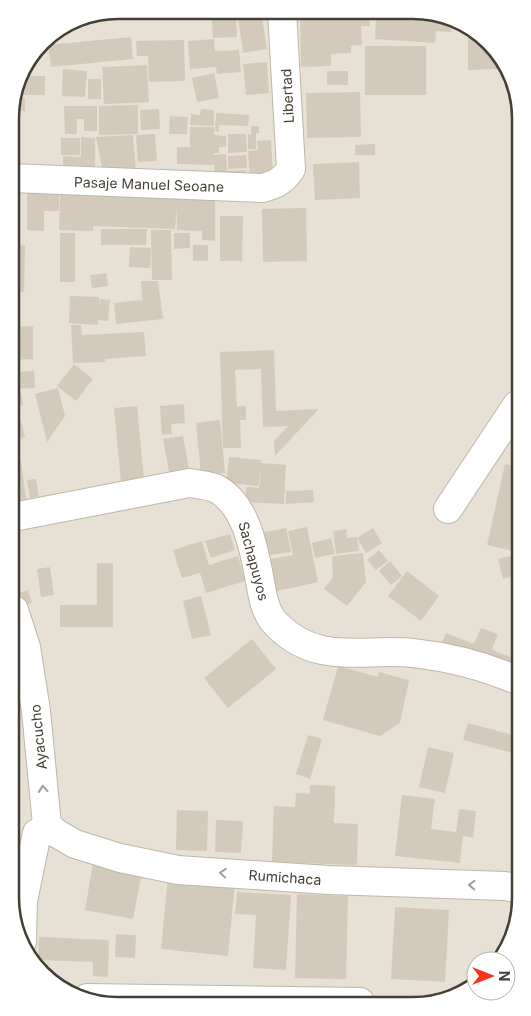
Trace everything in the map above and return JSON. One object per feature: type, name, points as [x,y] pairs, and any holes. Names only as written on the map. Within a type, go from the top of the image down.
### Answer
[{"type":"street","name":"Libertad","points":[[282,19],[291,169],[285,179]]},
{"type":"street","name":"Pasaje Manuel Seoane","points":[[19,178],[262,188],[273,186],[285,179]]},
{"type":"street","points":[[448,509],[512,414]]},
{"type":"street","name":"Sachapuyos","points":[[19,517],[189,483],[214,488],[231,499],[243,517],[256,562],[264,602],[275,624],[302,645],[334,653],[413,653],[457,661],[512,679]]},
{"type":"street","name":"Ayacucho","points":[[19,625],[26,647],[36,711],[39,835],[23,901],[22,924]]},
{"type":"street","name":"Rumichaca","points":[[39,835],[120,858],[178,870],[329,880],[512,887]]},
{"type":"shaded area","points":[[111,19],[420,19],[445,24],[468,35],[488,52],[502,74],[510,98],[512,117],[512,905],[507,930],[497,951],[466,951],[466,982],[445,992],[426,996],[117,997],[92,994],[63,981],[43,964],[29,942],[24,930],[19,905],[19,117],[21,98],[26,80],[39,57],[57,39],[80,26]]},
{"type":"building","points":[[236,19],[237,37],[213,38],[212,20]]},
{"type":"building","points":[[238,19],[262,19],[267,49],[243,53]]},
{"type":"building","points":[[300,19],[370,19],[370,26],[361,26],[362,45],[351,46],[351,53],[331,54],[331,66],[301,67]]},
{"type":"building","points":[[376,19],[420,19],[451,27],[451,32],[436,31],[435,43],[375,39]]},
{"type":"building","points":[[468,35],[488,52],[498,69],[468,70]]},
{"type":"building","points":[[131,37],[133,59],[51,67],[48,47],[50,45]]},
{"type":"building","points":[[214,39],[215,51],[239,50],[241,72],[217,74],[216,67],[190,69],[188,41]]},
{"type":"building","points":[[184,40],[185,81],[149,82],[148,56],[137,56],[136,41]]},
{"type":"building","points":[[365,46],[426,46],[426,95],[365,95]]},
{"type":"building","points":[[267,62],[269,93],[246,95],[243,64]]},
{"type":"building","points":[[147,65],[149,102],[104,104],[102,67]]},
{"type":"building","points":[[63,69],[87,71],[85,97],[62,96]]},
{"type":"building","points":[[327,71],[348,71],[348,85],[327,85]]},
{"type":"building","points":[[214,73],[219,98],[197,102],[192,78]]},
{"type":"building","points":[[28,76],[45,76],[45,95],[22,95]]},
{"type":"building","points":[[88,79],[101,79],[101,99],[88,99]]},
{"type":"building","points":[[360,92],[361,137],[307,138],[306,93]]},
{"type":"building","points":[[21,98],[25,98],[25,111],[20,111]]},
{"type":"building","points":[[138,105],[138,134],[99,135],[99,106]]},
{"type":"building","points":[[64,106],[97,106],[97,131],[84,131],[84,119],[77,119],[77,134],[65,134]]},
{"type":"building","points":[[159,109],[160,129],[141,130],[140,110]]},
{"type":"building","points":[[201,109],[214,110],[214,126],[190,125],[191,114],[200,115]]},
{"type":"building","points":[[216,113],[249,115],[248,126],[219,125],[219,132],[215,131]]},
{"type":"building","points":[[170,116],[188,117],[187,134],[169,134]]},
{"type":"building","points":[[251,126],[259,126],[259,133],[256,133],[256,149],[248,149],[248,134],[251,134]]},
{"type":"building","points":[[190,127],[214,127],[214,135],[226,136],[226,147],[219,147],[219,153],[214,153],[214,155],[226,154],[227,171],[246,170],[246,178],[215,179],[214,165],[177,164],[177,147],[190,147]]},
{"type":"building","points":[[155,134],[157,161],[138,162],[136,135]]},
{"type":"building","points":[[228,134],[246,134],[247,152],[228,153]]},
{"type":"building","points":[[133,135],[136,172],[103,173],[96,137]]},
{"type":"building","points":[[81,137],[95,138],[95,174],[63,174],[63,156],[81,157]]},
{"type":"building","points":[[61,138],[80,138],[80,155],[61,155]]},
{"type":"building","points":[[271,140],[273,177],[250,178],[248,151],[258,150],[257,141]]},
{"type":"building","points":[[375,144],[375,155],[355,155],[355,145]]},
{"type":"building","points":[[246,155],[247,168],[228,169],[228,156]]},
{"type":"building","points":[[359,162],[360,198],[315,200],[313,164]]},
{"type":"building","points":[[27,192],[59,193],[59,211],[44,211],[44,231],[27,230]]},
{"type":"building","points":[[60,193],[215,199],[215,241],[202,240],[202,231],[177,230],[177,207],[175,229],[93,226],[93,231],[59,230]]},
{"type":"building","points":[[306,208],[307,261],[263,262],[262,209]]},
{"type":"building","points":[[220,216],[243,216],[242,261],[220,261]]},
{"type":"building","points":[[101,229],[147,229],[146,245],[101,245]]},
{"type":"building","points":[[151,230],[171,230],[172,280],[152,280]]},
{"type":"building","points":[[60,233],[75,233],[75,282],[60,282]]},
{"type":"building","points":[[174,233],[190,233],[190,248],[174,249]]},
{"type":"building","points":[[19,244],[25,246],[24,292],[19,292]]},
{"type":"building","points":[[193,245],[208,245],[208,261],[193,261]]},
{"type":"building","points":[[130,247],[151,248],[150,268],[129,267]]},
{"type":"building","points":[[106,273],[108,286],[92,288],[90,275]]},
{"type":"building","points":[[141,281],[158,281],[163,319],[116,324],[114,303],[142,300]]},
{"type":"building","points":[[70,296],[99,297],[99,307],[100,299],[110,300],[108,321],[98,320],[98,325],[69,323]]},
{"type":"building","points":[[71,325],[81,325],[82,335],[144,332],[146,356],[105,359],[104,348],[105,362],[73,363]]},
{"type":"building","points":[[33,326],[33,359],[19,360],[19,327]]},
{"type":"building","points":[[274,350],[276,411],[319,409],[275,456],[274,441],[288,426],[263,427],[261,369],[235,370],[237,406],[246,406],[246,420],[240,420],[241,448],[223,448],[220,352]]},
{"type":"building","points":[[74,364],[93,379],[76,401],[57,386]]},
{"type":"building","points":[[34,371],[35,388],[19,389],[19,372]]},
{"type":"building","points":[[58,388],[65,416],[47,442],[35,394]]},
{"type":"building","points":[[19,392],[21,392],[23,405],[19,406]]},
{"type":"building","points":[[184,404],[185,423],[171,424],[172,434],[162,435],[160,406]]},
{"type":"building","points":[[137,406],[144,480],[121,482],[114,408]]},
{"type":"building","points":[[220,420],[225,473],[201,475],[196,423]]},
{"type":"building","points":[[21,421],[25,437],[19,439],[19,422]]},
{"type":"building","points":[[183,436],[190,474],[170,477],[163,439]]},
{"type":"building","points":[[229,457],[286,465],[284,504],[246,502],[246,487],[259,488],[261,469],[258,486],[226,483]]},
{"type":"building","points":[[19,461],[21,461],[26,499],[19,500]]},
{"type":"building","points":[[505,464],[512,466],[512,551],[487,545]]},
{"type":"building","points":[[36,479],[39,496],[30,498],[27,480]]},
{"type":"building","points":[[313,490],[314,502],[286,504],[286,491]]},
{"type":"building","points":[[307,527],[318,582],[273,592],[266,560],[293,555],[288,531]]},
{"type":"building","points":[[286,528],[291,552],[264,556],[260,533]]},
{"type":"building","points":[[373,528],[382,543],[366,553],[357,538]]},
{"type":"building","points":[[346,529],[347,538],[357,537],[359,551],[336,554],[333,531]]},
{"type":"building","points":[[230,534],[235,550],[211,558],[205,541]]},
{"type":"building","points":[[331,538],[335,554],[315,558],[312,543]]},
{"type":"building","points":[[202,541],[209,565],[238,556],[245,581],[206,593],[200,573],[182,578],[173,550]]},
{"type":"building","points":[[379,550],[388,561],[376,570],[367,560]]},
{"type":"building","points":[[363,553],[366,582],[347,606],[324,589],[333,577],[332,556]]},
{"type":"building","points":[[512,556],[512,577],[503,579],[498,559]]},
{"type":"building","points":[[390,561],[402,576],[391,585],[379,571]]},
{"type":"building","points":[[97,563],[113,563],[113,627],[60,627],[60,605],[97,605]]},
{"type":"building","points":[[50,567],[54,595],[41,597],[37,569]]},
{"type":"building","points":[[407,571],[439,596],[421,621],[388,596]]},
{"type":"building","points":[[28,590],[32,603],[21,606],[19,593]]},
{"type":"building","points":[[201,596],[211,635],[192,639],[183,601]]},
{"type":"building","points":[[481,628],[498,634],[492,650],[512,657],[512,664],[440,648],[446,633],[474,644]]},
{"type":"building","points":[[252,639],[276,669],[228,708],[204,678]]},
{"type":"building","points":[[338,666],[378,677],[379,672],[409,680],[400,723],[380,736],[323,720]]},
{"type":"building","points":[[468,723],[512,735],[512,753],[463,740]]},
{"type":"building","points":[[308,735],[322,739],[310,779],[296,774]]},
{"type":"building","points":[[428,747],[454,753],[445,793],[419,787]]},
{"type":"building","points":[[310,785],[335,786],[334,823],[358,824],[357,865],[272,862],[274,806],[295,807],[296,793],[310,794]]},
{"type":"building","points":[[402,795],[435,799],[431,829],[456,832],[459,809],[476,811],[473,838],[463,836],[460,863],[395,856]]},
{"type":"building","points":[[177,810],[208,811],[207,851],[176,850]]},
{"type":"building","points":[[216,820],[243,821],[241,853],[215,852]]},
{"type":"building","points":[[93,863],[142,872],[133,919],[85,910]]},
{"type":"building","points":[[168,876],[235,883],[228,956],[161,949]]},
{"type":"building","points":[[237,892],[291,895],[286,970],[253,968],[256,915],[235,914]]},
{"type":"building","points":[[297,894],[348,896],[346,979],[295,978]]},
{"type":"building","points":[[395,907],[449,910],[445,982],[391,979]]},
{"type":"building","points":[[116,934],[136,935],[135,958],[115,957]]},
{"type":"building","points":[[39,937],[109,940],[108,977],[93,976],[93,962],[40,960],[38,957]]}]
